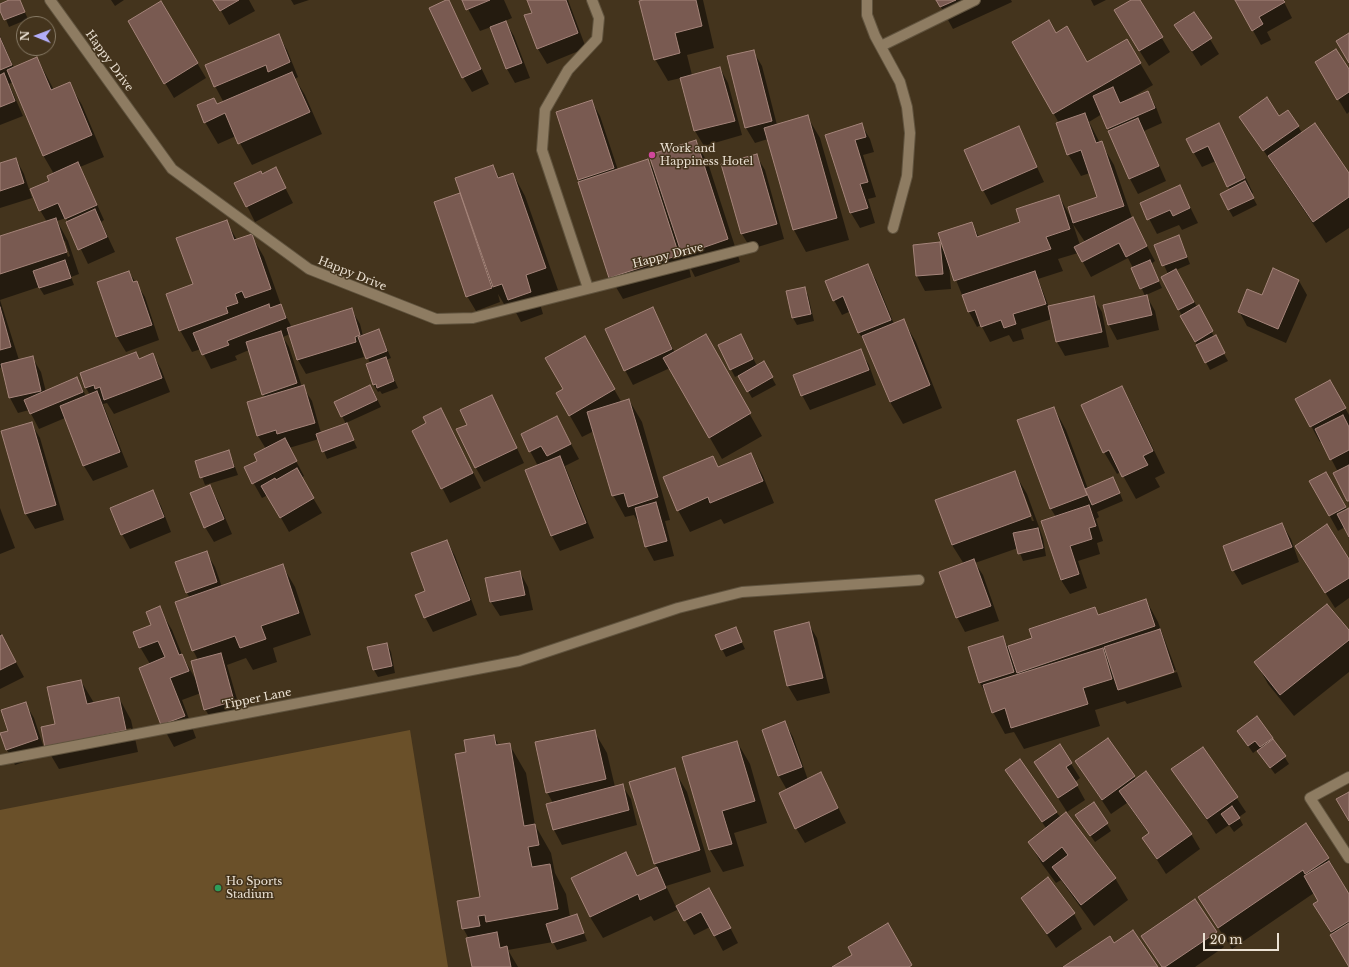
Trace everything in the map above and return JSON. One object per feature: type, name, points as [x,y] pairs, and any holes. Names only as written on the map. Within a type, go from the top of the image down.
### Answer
[{"type":"street","name":"Happy Drive","points":[[50,0],[172,169],[309,269],[436,319],[473,318],[753,247]]},
{"type":"street","points":[[588,288],[542,150],[545,110],[568,70],[596,38],[599,18],[592,0]]},
{"type":"street","points":[[866,0],[867,15],[900,82],[907,107],[910,133],[906,176],[893,228]]},
{"type":"street","points":[[881,46],[976,0]]},
{"type":"street","name":"Tipper Lane","points":[[0,760],[519,661],[678,608],[742,592],[919,580]]},
{"type":"street","points":[[1349,777],[1310,798],[1349,858]]},
{"type":"shaded area","name":"Ho Sports Stadium","points":[[410,730],[448,967],[0,967],[0,810]]},
{"type":"building","points":[[9,0],[20,0],[25,12],[4,20],[0,11],[0,4]]},
{"type":"building","points":[[213,0],[239,0],[220,11]]},
{"type":"building","points":[[449,0],[481,69],[462,78],[429,8]]},
{"type":"building","points":[[462,0],[490,0],[466,10]]},
{"type":"building","points":[[527,0],[566,0],[578,33],[537,49],[524,15],[532,13]]},
{"type":"building","points":[[696,0],[702,26],[675,33],[680,53],[654,60],[639,1]]},
{"type":"building","points":[[936,0],[956,0],[940,7]]},
{"type":"building","points":[[1131,0],[1140,0],[1163,37],[1139,51],[1114,10]]},
{"type":"building","points":[[1235,0],[1283,0],[1285,2],[1259,17],[1263,24],[1252,31]]},
{"type":"building","points":[[161,1],[198,63],[164,84],[128,21]]},
{"type":"building","points":[[1194,12],[1212,38],[1192,51],[1174,25]]},
{"type":"building","points":[[1049,20],[1056,33],[1067,26],[1087,62],[1127,39],[1141,63],[1053,114],[1012,42]]},
{"type":"building","points":[[506,21],[522,63],[506,69],[490,27]]},
{"type":"building","points":[[1349,33],[1349,63],[1336,41]]},
{"type":"building","points":[[279,34],[290,62],[268,72],[266,65],[214,87],[205,65]]},
{"type":"building","points":[[0,38],[12,65],[0,70]]},
{"type":"building","points":[[1336,49],[1349,69],[1349,92],[1337,100],[1315,62]]},
{"type":"building","points":[[754,50],[772,121],[745,128],[727,56]]},
{"type":"building","points":[[37,57],[51,90],[70,82],[92,135],[43,156],[7,70]]},
{"type":"building","points":[[720,67],[735,121],[694,131],[680,78]]},
{"type":"building","points":[[292,72],[310,112],[238,144],[225,113],[204,123],[197,105],[214,98],[217,104]]},
{"type":"building","points":[[4,73],[15,101],[0,107],[0,75]]},
{"type":"building","points":[[1113,87],[1120,103],[1148,91],[1155,108],[1107,129],[1093,96]]},
{"type":"building","points":[[1267,97],[1279,116],[1288,110],[1299,126],[1263,151],[1239,117]]},
{"type":"building","points":[[592,100],[614,168],[578,180],[556,112]]},
{"type":"building","points":[[1085,113],[1096,143],[1102,141],[1124,206],[1073,223],[1068,207],[1097,197],[1081,150],[1067,155],[1056,123]]},
{"type":"building","points":[[808,115],[837,218],[793,230],[764,128]]},
{"type":"building","points":[[1138,118],[1159,166],[1129,179],[1108,131]]},
{"type":"building","points":[[862,123],[866,137],[855,140],[868,182],[860,184],[868,208],[850,213],[825,135]]},
{"type":"building","points":[[1219,123],[1245,178],[1227,187],[1208,146],[1193,153],[1186,139]]},
{"type":"building","points":[[1315,123],[1349,173],[1349,197],[1313,222],[1268,156]]},
{"type":"building","points":[[1019,126],[1037,167],[982,191],[964,150]]},
{"type":"building","name":"Work and Happiness Hotel","points":[[696,140],[728,239],[682,255],[649,155]]},
{"type":"building","points":[[757,154],[777,224],[741,234],[721,164]]},
{"type":"building","points":[[16,158],[24,183],[0,191],[0,163]]},
{"type":"building","points":[[648,159],[679,255],[609,278],[578,182]]},
{"type":"building","points":[[78,162],[97,205],[65,219],[58,203],[39,211],[30,189],[49,181],[47,176]]},
{"type":"building","points":[[493,165],[498,178],[513,173],[546,268],[526,275],[531,292],[508,300],[502,284],[493,287],[455,178]]},
{"type":"building","points":[[276,167],[286,188],[246,207],[234,183],[261,171],[262,174]]},
{"type":"building","points":[[1245,181],[1254,198],[1228,210],[1220,194]]},
{"type":"building","points":[[1180,185],[1190,208],[1173,216],[1170,210],[1147,220],[1140,203]]},
{"type":"building","points":[[460,193],[492,288],[466,297],[434,202]]},
{"type":"building","points":[[1059,195],[1070,229],[1046,237],[1051,249],[954,281],[938,233],[972,222],[977,237],[1020,222],[1016,209]]},
{"type":"building","points":[[95,209],[107,237],[78,250],[66,222]]},
{"type":"building","points":[[1133,217],[1147,246],[1126,257],[1119,243],[1082,262],[1074,247]]},
{"type":"building","points":[[56,218],[67,252],[0,274],[0,236]]},
{"type":"building","points":[[227,220],[234,240],[252,234],[271,289],[245,298],[242,291],[235,294],[238,303],[226,307],[228,313],[179,331],[166,294],[193,284],[176,238]]},
{"type":"building","points":[[1179,235],[1187,257],[1162,266],[1154,245]]},
{"type":"building","points":[[940,242],[943,274],[916,276],[913,245]]},
{"type":"building","points":[[65,260],[71,278],[39,288],[33,271]]},
{"type":"building","points":[[1150,260],[1159,281],[1140,289],[1131,268]]},
{"type":"building","points":[[868,264],[891,320],[858,333],[843,296],[833,301],[825,281]]},
{"type":"building","points":[[1273,268],[1299,280],[1278,329],[1238,312],[1247,289],[1262,295]]},
{"type":"building","points":[[1176,269],[1194,302],[1178,310],[1161,277]]},
{"type":"building","points":[[129,271],[133,282],[137,281],[152,325],[116,337],[97,282]]},
{"type":"building","points":[[1035,271],[1046,304],[1013,314],[1016,324],[1004,328],[1001,320],[981,327],[975,310],[968,312],[962,295]]},
{"type":"building","points":[[805,287],[811,314],[792,318],[786,291]]},
{"type":"building","points":[[1147,295],[1152,315],[1108,325],[1103,305]]},
{"type":"building","points":[[1094,296],[1102,332],[1056,342],[1048,306]]},
{"type":"building","points":[[269,304],[270,308],[281,304],[286,318],[227,341],[229,345],[202,355],[193,333]]},
{"type":"building","points":[[1199,305],[1213,331],[1195,342],[1180,316]]},
{"type":"building","points":[[0,307],[11,347],[0,350]]},
{"type":"building","points":[[653,307],[672,349],[624,371],[605,329]]},
{"type":"building","points":[[352,308],[360,335],[355,337],[356,342],[297,360],[287,328]]},
{"type":"building","points":[[904,319],[930,385],[890,402],[862,336]]},
{"type":"building","points":[[379,329],[387,351],[366,359],[358,337]]},
{"type":"building","points":[[281,331],[297,383],[262,395],[246,342]]},
{"type":"building","points":[[706,334],[751,413],[709,438],[663,358]]},
{"type":"building","points":[[741,334],[753,359],[730,370],[718,345]]},
{"type":"building","points":[[1216,335],[1225,353],[1205,363],[1196,345]]},
{"type":"building","points":[[585,336],[615,389],[569,416],[556,393],[563,389],[545,358]]},
{"type":"building","points":[[861,349],[869,370],[801,396],[793,375]]},
{"type":"building","points":[[136,352],[139,359],[153,353],[162,378],[104,400],[100,387],[95,389],[94,385],[85,388],[80,373]]},
{"type":"building","points":[[33,356],[41,391],[9,398],[1,364]]},
{"type":"building","points":[[386,357],[394,381],[377,388],[376,384],[373,385],[366,364]]},
{"type":"building","points":[[764,361],[773,377],[747,392],[738,376]]},
{"type":"building","points":[[77,377],[83,392],[30,414],[24,400]]},
{"type":"building","points":[[1330,380],[1346,408],[1310,427],[1295,399]]},
{"type":"building","points":[[304,385],[315,423],[277,434],[276,430],[257,436],[247,402]]},
{"type":"building","points":[[370,385],[377,400],[341,417],[334,402]]},
{"type":"building","points":[[1122,386],[1153,451],[1143,456],[1148,465],[1122,477],[1109,450],[1103,453],[1081,405]]},
{"type":"building","points":[[97,391],[120,452],[83,466],[60,406]]},
{"type":"building","points":[[492,395],[517,448],[475,468],[456,429],[467,425],[460,410]]},
{"type":"building","points":[[629,399],[658,497],[628,507],[624,493],[612,496],[587,412]]},
{"type":"building","points":[[1054,407],[1087,495],[1050,509],[1017,420]]},
{"type":"building","points":[[441,408],[473,473],[441,489],[412,431],[426,423],[423,417]]},
{"type":"building","points":[[1343,415],[1349,427],[1349,450],[1330,460],[1315,429]]},
{"type":"building","points":[[557,416],[571,444],[547,456],[541,446],[529,452],[521,434]]},
{"type":"building","points":[[32,422],[56,505],[25,514],[1,431]]},
{"type":"building","points":[[347,423],[354,440],[322,452],[316,434]]},
{"type":"building","points":[[285,438],[297,461],[252,484],[244,467],[257,461],[254,454]]},
{"type":"building","points":[[229,450],[234,467],[200,478],[195,461]]},
{"type":"building","points":[[751,453],[763,481],[710,503],[708,497],[677,511],[663,477],[713,456],[718,467]]},
{"type":"building","points":[[560,456],[586,523],[551,536],[525,470]]},
{"type":"building","points":[[1349,465],[1349,501],[1347,501],[1333,473]]},
{"type":"building","points":[[297,468],[314,498],[280,518],[261,486],[275,478],[276,480]]},
{"type":"building","points":[[1015,471],[1031,516],[952,545],[935,500]]},
{"type":"building","points":[[1326,472],[1346,507],[1329,516],[1309,481]]},
{"type":"building","points":[[1113,477],[1120,493],[1092,505],[1085,489]]},
{"type":"building","points":[[210,485],[224,519],[204,528],[190,493]]},
{"type":"building","points":[[153,490],[164,517],[121,535],[110,508]]},
{"type":"building","points":[[656,502],[667,541],[645,547],[635,508]]},
{"type":"building","points":[[1089,505],[1096,526],[1089,528],[1092,539],[1070,546],[1079,574],[1061,580],[1041,521]]},
{"type":"building","points":[[1349,508],[1349,537],[1337,514]]},
{"type":"building","points":[[1282,523],[1292,547],[1232,571],[1223,546]]},
{"type":"building","points":[[1327,524],[1349,559],[1349,578],[1325,593],[1295,546]]},
{"type":"building","points":[[1038,528],[1043,548],[1018,554],[1013,533]]},
{"type":"building","points":[[447,540],[470,600],[424,618],[415,595],[425,591],[411,553]]},
{"type":"building","points":[[207,551],[217,582],[186,593],[175,562]]},
{"type":"building","points":[[974,559],[991,606],[956,618],[939,572]]},
{"type":"building","points":[[283,564],[299,613],[261,626],[266,639],[240,648],[235,636],[192,651],[175,602]]},
{"type":"building","points":[[520,571],[525,595],[490,602],[485,578]]},
{"type":"building","points":[[1146,599],[1155,626],[1017,673],[1008,646],[1032,638],[1029,629],[1095,607],[1098,615]]},
{"type":"building","points":[[1327,604],[1349,630],[1349,640],[1280,695],[1254,662]]},
{"type":"building","points":[[160,606],[179,655],[182,654],[189,671],[170,678],[185,716],[161,725],[139,668],[165,657],[158,641],[139,648],[133,632],[151,625],[146,612]]},
{"type":"building","points":[[809,622],[823,678],[787,686],[774,631]]},
{"type":"building","points":[[736,627],[742,642],[721,650],[715,635]]},
{"type":"building","points":[[1160,629],[1174,672],[1118,690],[1104,647]]},
{"type":"building","points":[[2,635],[16,662],[0,670],[0,636]]},
{"type":"building","points":[[1003,636],[1014,672],[979,683],[968,647]]},
{"type":"building","points":[[387,643],[392,666],[373,670],[367,647]]},
{"type":"building","points":[[1103,648],[1112,679],[1083,688],[1088,704],[1011,728],[1005,708],[992,713],[983,685]]},
{"type":"building","points":[[221,653],[234,701],[204,710],[191,661]]},
{"type":"building","points":[[81,680],[87,704],[119,697],[126,730],[45,748],[41,727],[55,724],[47,687]]},
{"type":"building","points":[[26,702],[38,739],[6,750],[0,733],[8,731],[1,710]]},
{"type":"building","points":[[1257,716],[1273,738],[1260,747],[1255,741],[1248,746],[1237,731]]},
{"type":"building","points":[[785,721],[802,767],[778,776],[762,730]]},
{"type":"building","points":[[595,730],[606,779],[546,793],[535,742]]},
{"type":"building","points":[[494,735],[496,745],[510,743],[524,826],[535,824],[539,845],[528,847],[532,867],[550,864],[558,909],[486,922],[485,915],[478,916],[480,926],[462,929],[457,901],[480,897],[455,754],[466,752],[464,740]]},
{"type":"building","points":[[1108,738],[1135,776],[1102,800],[1075,761]]},
{"type":"building","points":[[1273,739],[1286,756],[1270,768],[1257,751]]},
{"type":"building","points":[[737,741],[755,801],[722,811],[732,844],[709,850],[682,757]]},
{"type":"building","points":[[1060,744],[1072,763],[1066,767],[1078,785],[1058,798],[1034,762]]},
{"type":"building","points":[[1203,747],[1238,797],[1207,819],[1171,769]]},
{"type":"building","points":[[1020,759],[1057,812],[1042,822],[1005,770]]},
{"type":"building","points":[[675,768],[700,850],[654,864],[629,782]]},
{"type":"building","points":[[1146,771],[1192,834],[1157,859],[1142,838],[1149,833],[1119,791]]},
{"type":"building","points":[[821,772],[838,808],[795,829],[779,793]]},
{"type":"building","points":[[623,784],[629,810],[553,830],[546,804]]},
{"type":"building","points":[[1349,792],[1349,821],[1336,799]]},
{"type":"building","points":[[1094,802],[1108,823],[1090,836],[1075,815]]},
{"type":"building","points":[[1232,806],[1240,818],[1229,825],[1221,814]]},
{"type":"building","points":[[1066,812],[1116,878],[1081,905],[1052,867],[1068,855],[1062,847],[1043,862],[1028,842]]},
{"type":"building","points":[[1306,823],[1329,858],[1305,874],[1303,870],[1218,928],[1198,897]]},
{"type":"building","points":[[626,852],[637,876],[657,867],[666,888],[640,900],[638,894],[590,917],[571,878]]},
{"type":"building","points":[[1329,861],[1349,894],[1349,921],[1331,932],[1313,904],[1318,901],[1304,876]]},
{"type":"building","points":[[1048,877],[1075,913],[1047,934],[1021,898]]},
{"type":"building","points":[[709,888],[731,928],[714,936],[701,912],[684,921],[676,906]]},
{"type":"building","points":[[1195,899],[1217,932],[1165,967],[1162,967],[1141,936]]},
{"type":"building","points":[[577,914],[584,933],[552,943],[546,924]]},
{"type":"building","points":[[888,923],[912,965],[909,967],[832,967],[852,955],[848,947]]},
{"type":"building","points":[[1349,923],[1349,967],[1330,935]]},
{"type":"building","points":[[1133,930],[1158,967],[1063,967],[1110,936],[1114,943]]},
{"type":"building","points":[[497,932],[500,948],[507,946],[511,967],[472,967],[466,938]]},
{"type":"place","name":"Work and Happiness Hotel","points":[[652,155]]},
{"type":"place","name":"Ho Sports Stadium","points":[[218,888]]}]
